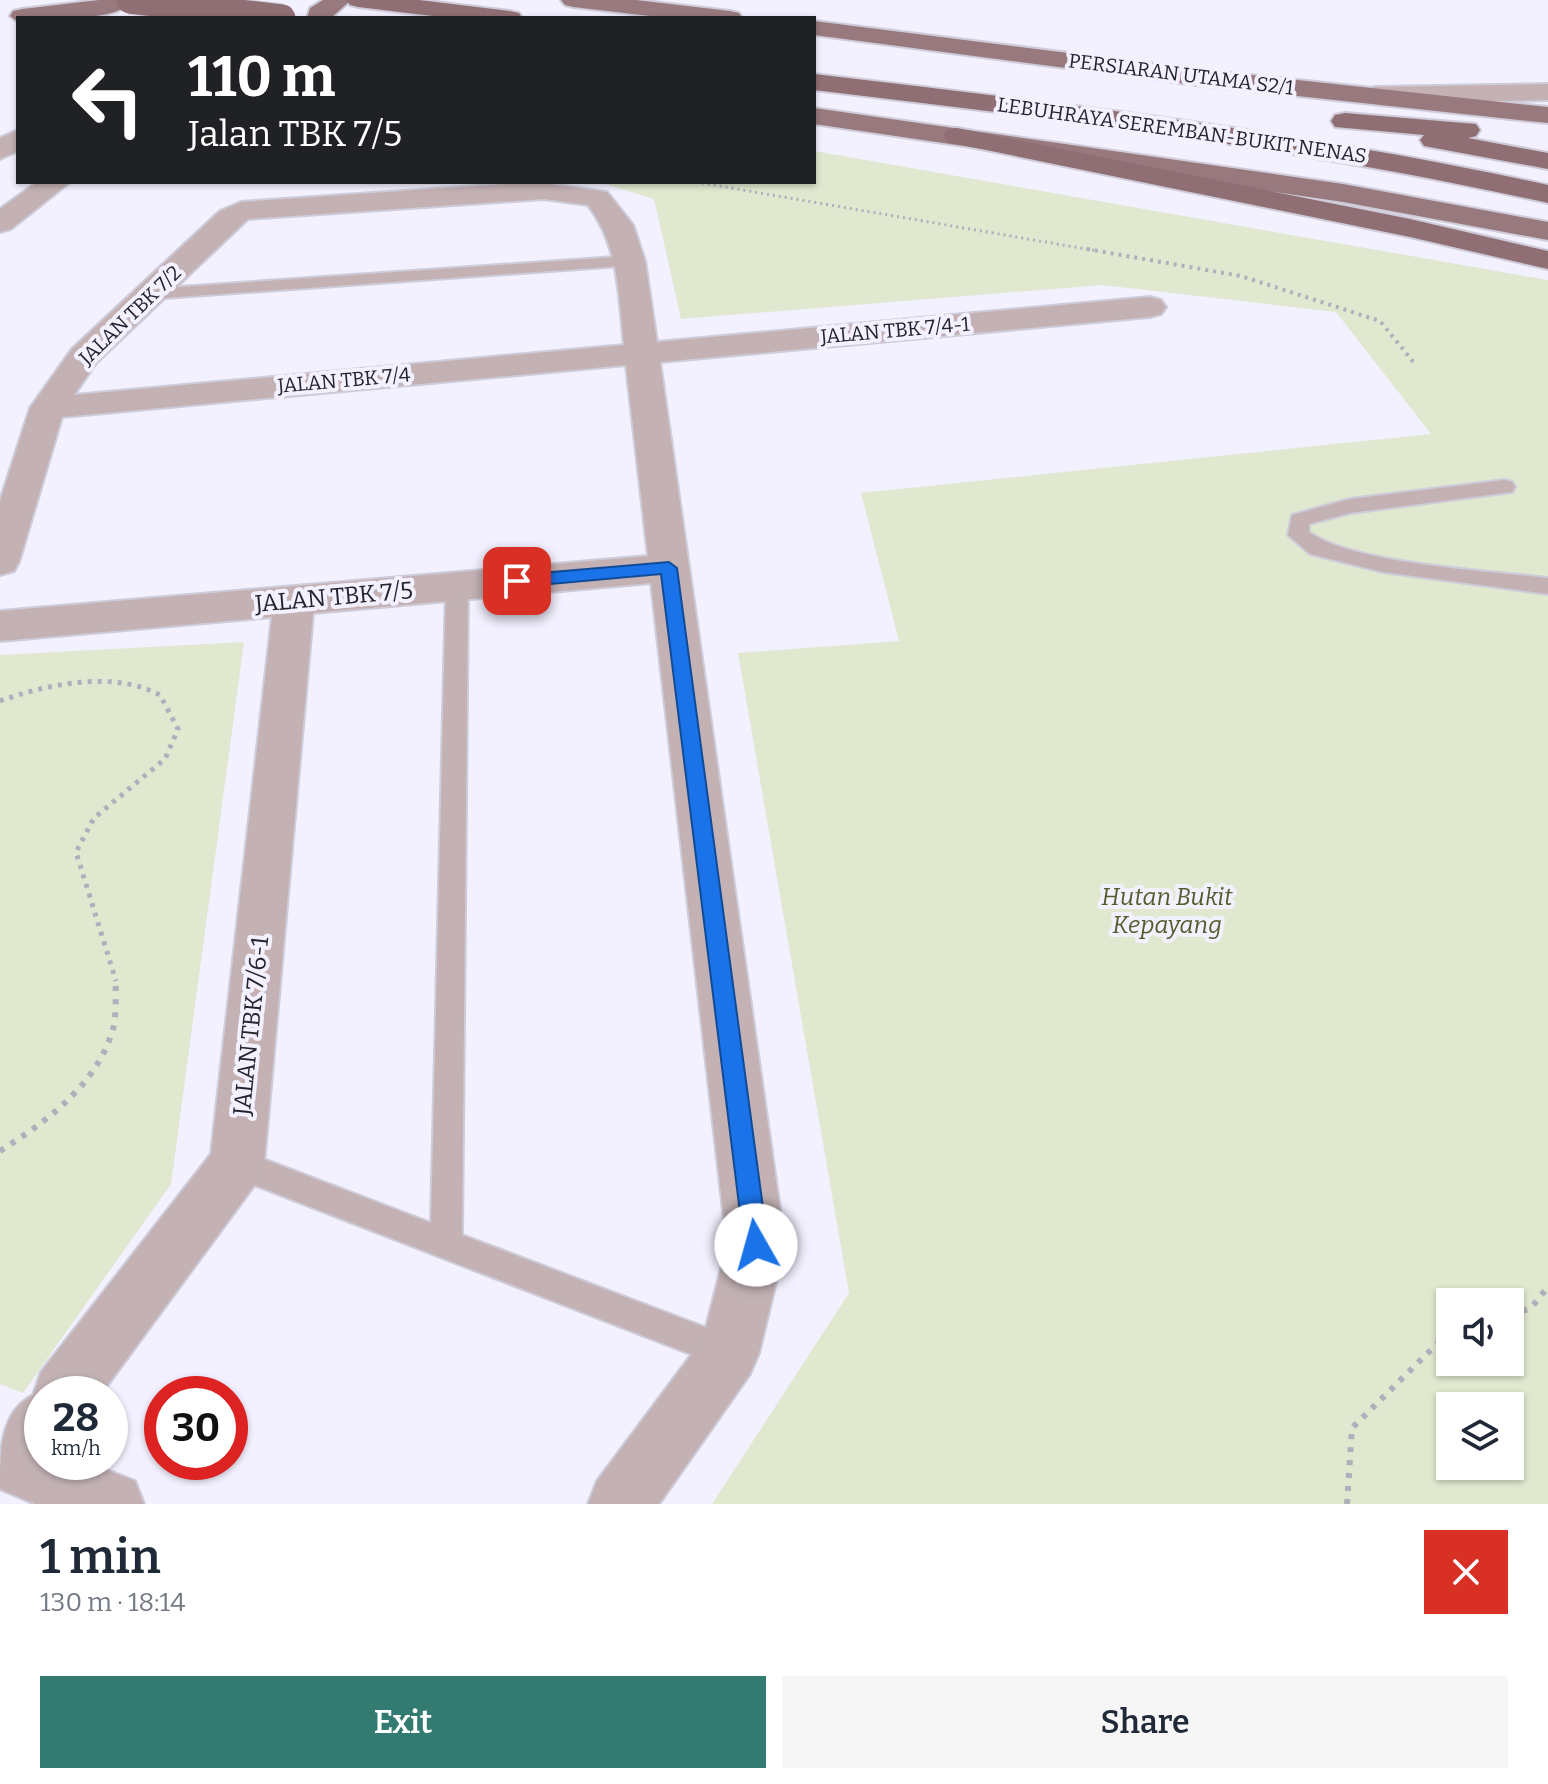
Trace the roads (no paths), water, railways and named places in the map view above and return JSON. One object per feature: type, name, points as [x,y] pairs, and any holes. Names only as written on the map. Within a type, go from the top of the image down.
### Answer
[{"type":"highway","points":[[130,0],[265,16]]},
{"type":"highway","points":[[368,1],[493,16]]},
{"type":"highway","name":"LEBUHRAYA SEREMBAN-BUKIT NENAS","points":[[851,58],[968,70],[1267,111]]},
{"type":"highway","name":"LEBUHRAYA SEREMBAN-BUKIT NENAS","points":[[816,82],[1042,109],[1343,151],[1548,194]]},
{"type":"highway","name":"LEBUHRAYA SEREMBAN-BUKIT NENAS","points":[[1314,117],[1548,161]]},
{"type":"highway","points":[[1345,121],[1548,136]]},
{"type":"highway","points":[[957,136],[1410,228],[1548,260]]},
{"type":"main road","points":[[22,16],[110,6],[122,0]]},
{"type":"main road","points":[[319,16],[339,0]]},
{"type":"main road","points":[[573,0],[713,16]]},
{"type":"main road","name":"PERSIARAN UTAMA S2/1","points":[[816,28],[1204,78],[1548,115]]},
{"type":"main road","points":[[816,116],[1343,193],[1548,231]]},
{"type":"street","points":[[1375,95],[1548,92]]},
{"type":"street","points":[[0,223],[53,184]]},
{"type":"street","name":"JALAN TBK 7/2","points":[[0,562],[47,408],[84,356],[241,211],[544,190],[597,198],[618,225],[630,261]]},
{"type":"street","points":[[620,1504],[729,1353],[756,1245],[630,261]]},
{"type":"street","name":"JALAN TBK 7/4-1","points":[[640,353],[1150,307]]},
{"type":"street","name":"JALAN TBK 7/4","points":[[47,408],[640,353]]},
{"type":"street","name":"JALAN TBK 7/5","points":[[0,626],[669,568]]},
{"type":"street","name":"JALAN TBK 7/6-1","points":[[237,1164],[294,600]]},
{"type":"street","points":[[77,1376],[237,1164]]},
{"type":"street","points":[[18,1447],[112,1504]]},
{"type":"lane","points":[[150,294],[630,261]]},
{"type":"lane","points":[[1505,487],[1350,506],[1299,520],[1298,535],[1317,549],[1383,565],[1548,586]]},
{"type":"lane","points":[[446,1244],[457,586]]},
{"type":"lane","points":[[237,1164],[729,1353]]},
{"type":"park label","name":"Hutan Bukit Kepayang","points":[[1167,911]]}]
